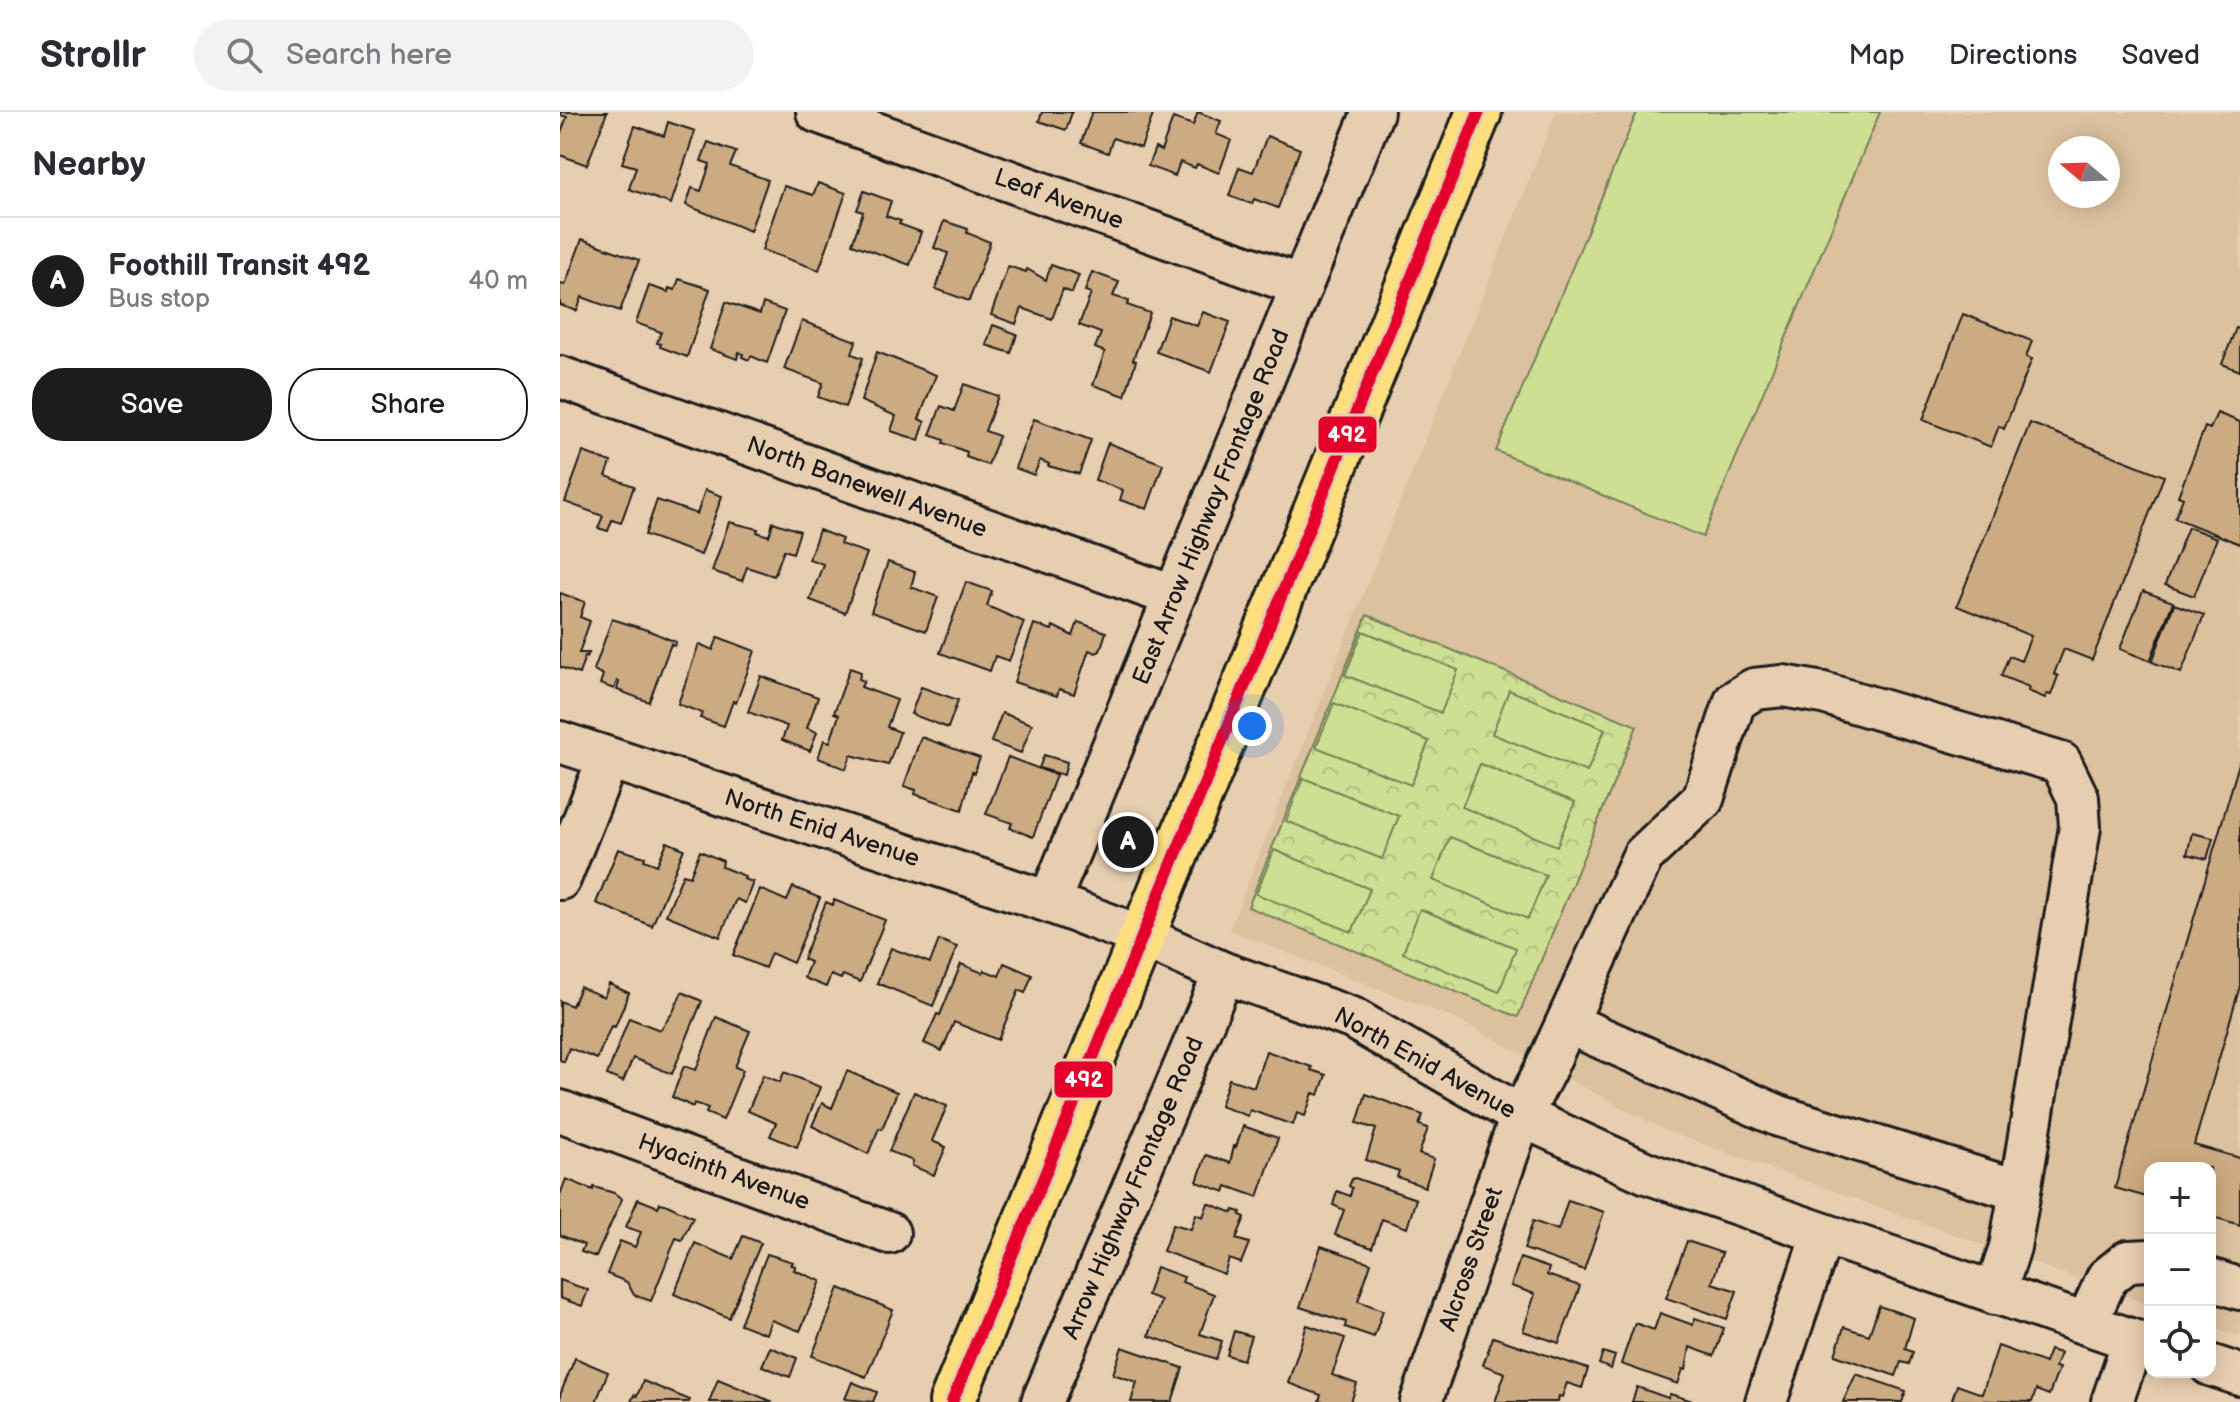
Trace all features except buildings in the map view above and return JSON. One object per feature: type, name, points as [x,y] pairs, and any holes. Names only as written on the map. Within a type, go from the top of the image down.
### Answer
[{"type":"main road","points":[[952,1402],[1479,112]]},
{"type":"street","name":"Leaf Avenue","points":[[817,112],[1302,286]]},
{"type":"street","name":"East Arrow Highway Frontage Road","points":[[1049,902],[1373,112]]},
{"type":"street","name":"North Banewell Avenue","points":[[560,377],[1173,596]]},
{"type":"street","name":"Alcross Street","points":[[1421,1402],[1521,1116],[1643,856],[1703,799],[1735,701],[1754,689],[1783,686],[1823,693],[2061,763],[2078,798],[2080,827],[2020,1191],[2010,1247],[1995,1294]]},
{"type":"street","name":"North Enid Avenue","points":[[560,742],[1049,902],[1141,936],[1224,973],[1352,1018],[1521,1116],[1647,1173],[2142,1343]]},
{"type":"street","points":[[560,879],[608,759]]},
{"type":"street","name":"Arrow Highway Frontage Road","points":[[1042,1402],[1224,973]]},
{"type":"street","points":[[1567,1023],[1779,1116],[2020,1191]]},
{"type":"street","name":"Hyacinth Avenue","points":[[560,1111],[889,1233]]},
{"type":"street","points":[[1766,1402],[1822,1235]]},
{"type":"street","points":[[2086,1324],[2107,1278],[2128,1261],[2144,1260]]},
{"type":"street","points":[[2216,1281],[2240,1289]]},
{"type":"street","points":[[2112,1402],[2142,1343]]},
{"type":"street","points":[[2216,1367],[2240,1375]]},
{"type":"shaded area","points":[[1556,112],[2240,112],[2240,1337],[2216,1329],[2216,1162],[2144,1162],[2144,1303],[1664,1130],[1458,1020],[1229,930]]},
{"type":"green space","points":[[1637,112],[1880,112],[1703,537],[1496,451]]},
{"type":"green space","points":[[1367,615],[1637,726],[1518,1017],[1248,907]]},
{"type":"green space","points":[[1363,631],[1458,670],[1441,713],[1345,675]]},
{"type":"green space","points":[[1509,690],[1605,729],[1587,772],[1492,734]]},
{"type":"green space","points":[[1334,703],[1429,741],[1411,785],[1316,747]]},
{"type":"green space","points":[[1480,764],[1575,802],[1557,846],[1462,807]]},
{"type":"green space","points":[[1303,778],[1399,816],[1382,859],[1286,821]]},
{"type":"green space","points":[[1450,837],[1546,875],[1528,919],[1433,880]]},
{"type":"green space","points":[[1274,850],[1370,889],[1352,932],[1256,894]]},
{"type":"green space","points":[[1420,909],[1516,948],[1499,992],[1403,953]]},
{"type":"transit line","name":"492","points":[[952,1402],[1479,112]]},
{"type":"place","name":"Foothill Transit 492","points":[[1128,842]]}]
